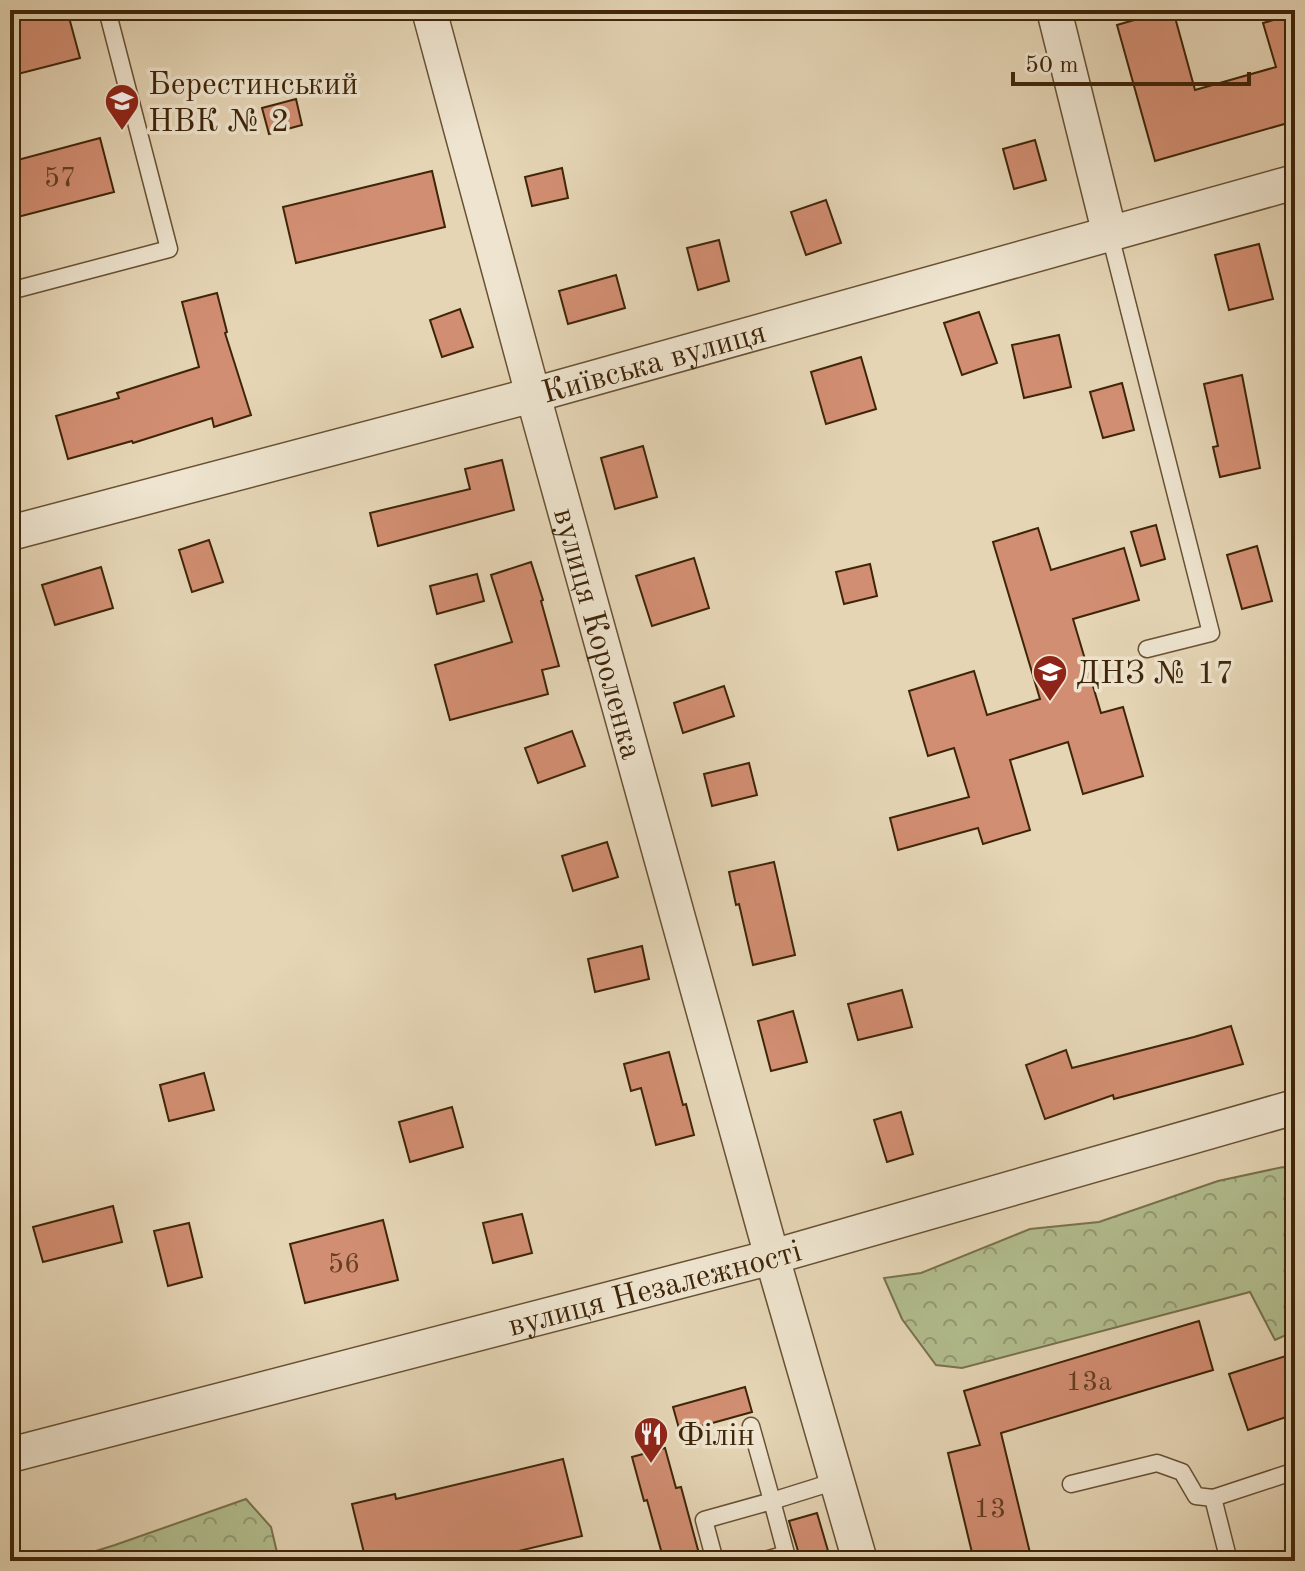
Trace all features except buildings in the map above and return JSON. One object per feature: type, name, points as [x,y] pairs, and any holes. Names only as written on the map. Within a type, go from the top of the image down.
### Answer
[{"type":"street","name":"вулиця Короленка","points":[[429,10],[772,1257],[860,1561]]},
{"type":"street","points":[[1054,10],[1110,235]]},
{"type":"street","name":"Київська вулиця","points":[[10,533],[533,395],[1295,182]]},
{"type":"street","name":"вулиця Незалежності","points":[[10,1455],[772,1257],[1295,1107]]},
{"type":"lane","points":[[10,291],[169,249],[107,10]]},
{"type":"lane","points":[[1110,235],[1211,633],[1147,649]]},
{"type":"lane","points":[[751,1426],[787,1558],[762,1561]]},
{"type":"lane","points":[[1071,1484],[1157,1463],[1182,1472],[1196,1496],[1213,1498],[1295,1471]]},
{"type":"lane","points":[[715,1561],[704,1520],[836,1481]]},
{"type":"lane","points":[[1213,1498],[1229,1561]]},
{"type":"green space","points":[[1283,1167],[1295,1174],[1295,1331],[1275,1340],[1250,1292],[962,1368],[936,1365],[902,1319],[884,1278],[921,1273],[1030,1229],[1099,1222],[1218,1181]]},
{"type":"green space","points":[[246,1499],[271,1527],[279,1561],[64,1561],[115,1545]]},
{"type":"place","name":"Берестинський НВК № 2","points":[[122,132]]},
{"type":"place","name":"ДНЗ № 17","points":[[1050,703]]},
{"type":"place","name":"Філін","points":[[651,1465]]}]
